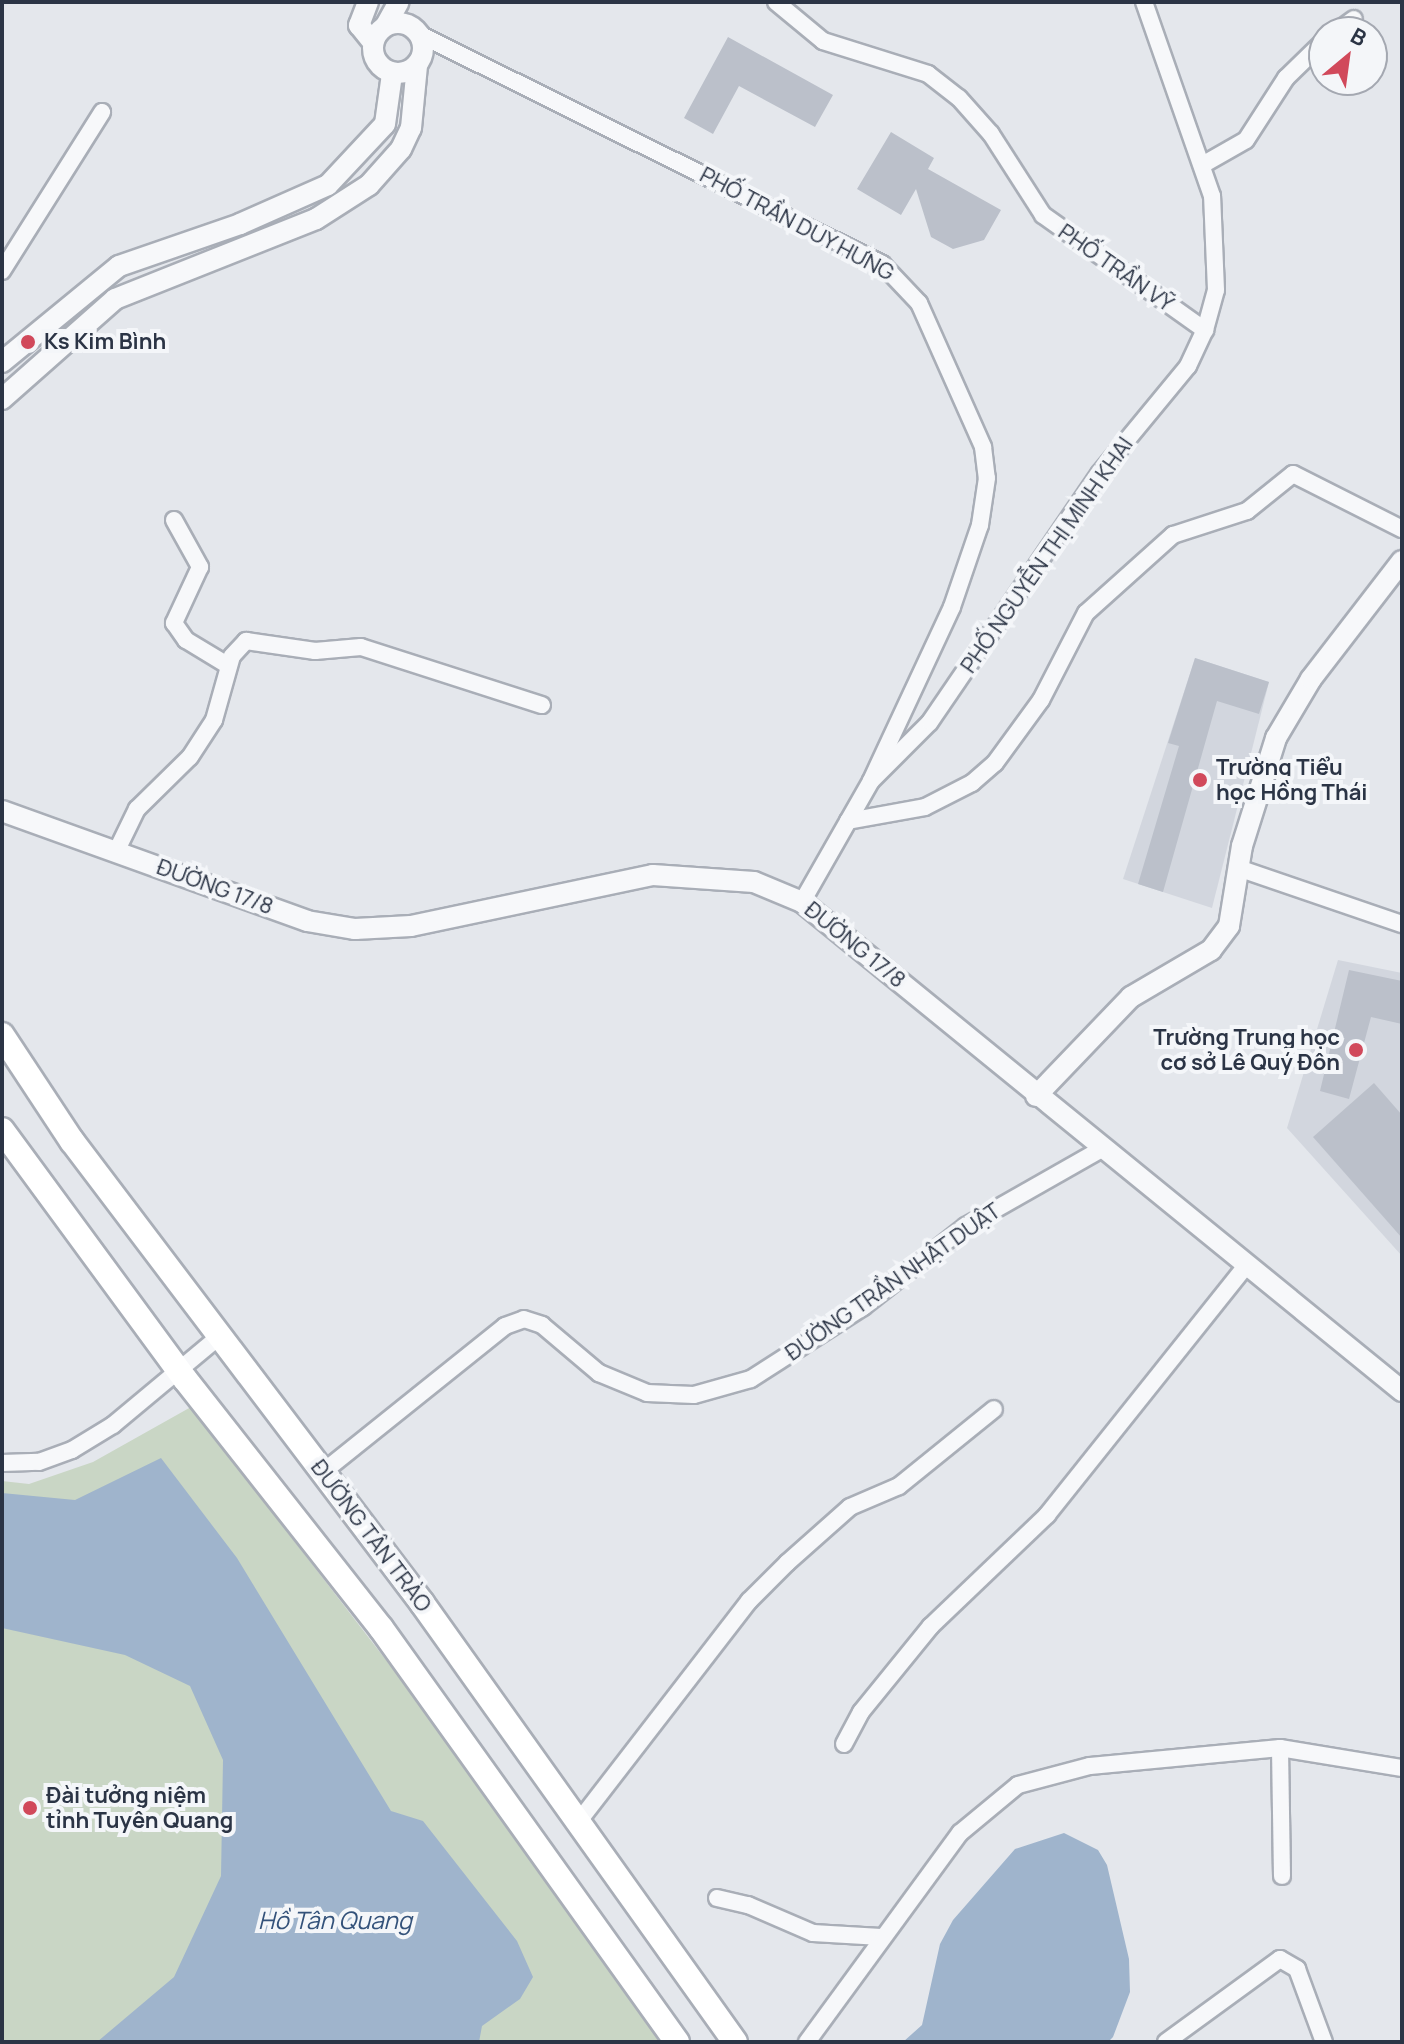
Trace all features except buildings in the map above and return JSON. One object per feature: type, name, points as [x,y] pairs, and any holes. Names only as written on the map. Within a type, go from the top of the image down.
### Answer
[{"type":"main road","name":"ĐƯỜNG TÂN TRÀO","points":[[2,1035],[72,1141],[323,1472],[579,1821],[735,2042]]},
{"type":"main road","points":[[2,1130],[179,1371],[381,1628],[677,2042]]},
{"type":"street","points":[[368,2],[359,25],[373,42],[378,65],[392,74]]},
{"type":"street","points":[[373,42],[399,2]]},
{"type":"street","name":"PHỐ TRẦN VỸ","points":[[776,2],[823,41],[928,74],[959,98],[991,134],[1043,215],[1205,330]]},
{"type":"street","name":"PHỐ NGUYỄN THỊ MINH KHAI","points":[[802,902],[871,781],[930,722],[1099,474],[1181,377],[1205,330],[1216,290],[1217,243],[1204,164],[1144,2]]},
{"type":"street","points":[[2,399],[115,299],[316,219],[369,185],[401,149],[411,128],[417,66],[423,48],[419,34],[400,23],[386,25]]},
{"type":"street","name":"PHỐ TRẦN DUY HƯNG","points":[[419,34],[882,264],[919,303],[983,447],[987,478],[980,525],[952,607],[871,781]]},
{"type":"street","points":[[1204,164],[1246,140],[1286,78],[1308,57]]},
{"type":"street","points":[[392,74],[417,66]]},
{"type":"street","points":[[2,362],[119,266],[240,224],[328,185],[385,124],[392,74]]},
{"type":"street","points":[[2,271],[102,112]]},
{"type":"street","points":[[848,821],[925,807],[972,783],[995,763],[1041,700],[1086,613],[1173,535],[1247,511],[1293,474],[1402,529]]},
{"type":"street","points":[[174,520],[200,567],[174,623],[186,640],[229,666]]},
{"type":"street","points":[[1036,1096],[1131,997],[1211,950],[1229,926],[1253,802],[1276,738],[1311,679],[1402,561]]},
{"type":"street","points":[[116,852],[144,799],[190,757],[214,720],[229,666],[246,641],[315,651],[361,647],[542,705]]},
{"type":"street","name":"ĐƯỜNG 17/8","points":[[2,811],[307,921],[355,929],[411,926],[653,875],[754,882],[802,902],[1100,1150],[1402,1391]]},
{"type":"street","points":[[1238,868],[1402,924]]},
{"type":"street","name":"ĐƯỜNG TRẦN NHẬT DUẬT","points":[[323,1472],[505,1326],[524,1319],[542,1325],[599,1373],[647,1393],[694,1395],[751,1379],[863,1307],[966,1226],[1100,1150]]},
{"type":"street","points":[[844,1744],[861,1712],[931,1626],[1047,1515],[1246,1266]]},
{"type":"street","points":[[2,1463],[39,1462],[72,1450],[113,1425],[221,1335]]},
{"type":"street","points":[[579,1821],[749,1601],[787,1563],[850,1507],[899,1486],[994,1409]]},
{"type":"street","points":[[807,2042],[960,1833],[1018,1785],[1090,1766],[1280,1748],[1402,1768]]},
{"type":"street","points":[[1280,1748],[1282,1876]]},
{"type":"street","points":[[717,1898],[748,1905],[813,1933],[881,1937]]},
{"type":"street","points":[[1166,2042],[1280,1959],[1297,1969],[1324,2042]]},
{"type":"shaded area","name":"Trường Tiểu học Hồng Thái","points":[[1195,658],[1269,682],[1212,908],[1123,879]]},
{"type":"shaded area","name":"Trường Trung học cơ sở Lê Quý Đôn","points":[[1338,960],[1402,973],[1402,1256],[1287,1128]]},
{"type":"green space","points":[[191,1407],[661,2017],[675,2042],[2,2042],[2,1481],[29,1484],[93,1462]]},
{"type":"water","name":"Hồ Tân Quang","points":[[161,1458],[237,1558],[391,1811],[423,1821],[517,1941],[533,1977],[520,1999],[482,2026],[479,2042],[97,2042],[174,1977],[221,1876],[223,1760],[190,1686],[125,1655],[2,1628],[2,1493],[75,1500]]},
{"type":"water","points":[[1064,1833],[1098,1850],[1107,1865],[1129,1959],[1130,1992],[1113,2037],[1108,2042],[903,2042],[922,2025],[940,1944],[953,1920],[1015,1849]]},
{"type":"place","name":"Ks Kim Bình","points":[[28,342]]},
{"type":"place","name":"Trường Tiểu học Hồng Thái","points":[[1200,780]]},
{"type":"place","name":"Trường Trung học cơ sở Lê Quý Đôn","points":[[1356,1050]]},
{"type":"place","name":"Đài tưởng niệm tỉnh Tuyên Quang","points":[[30,1808]]}]
